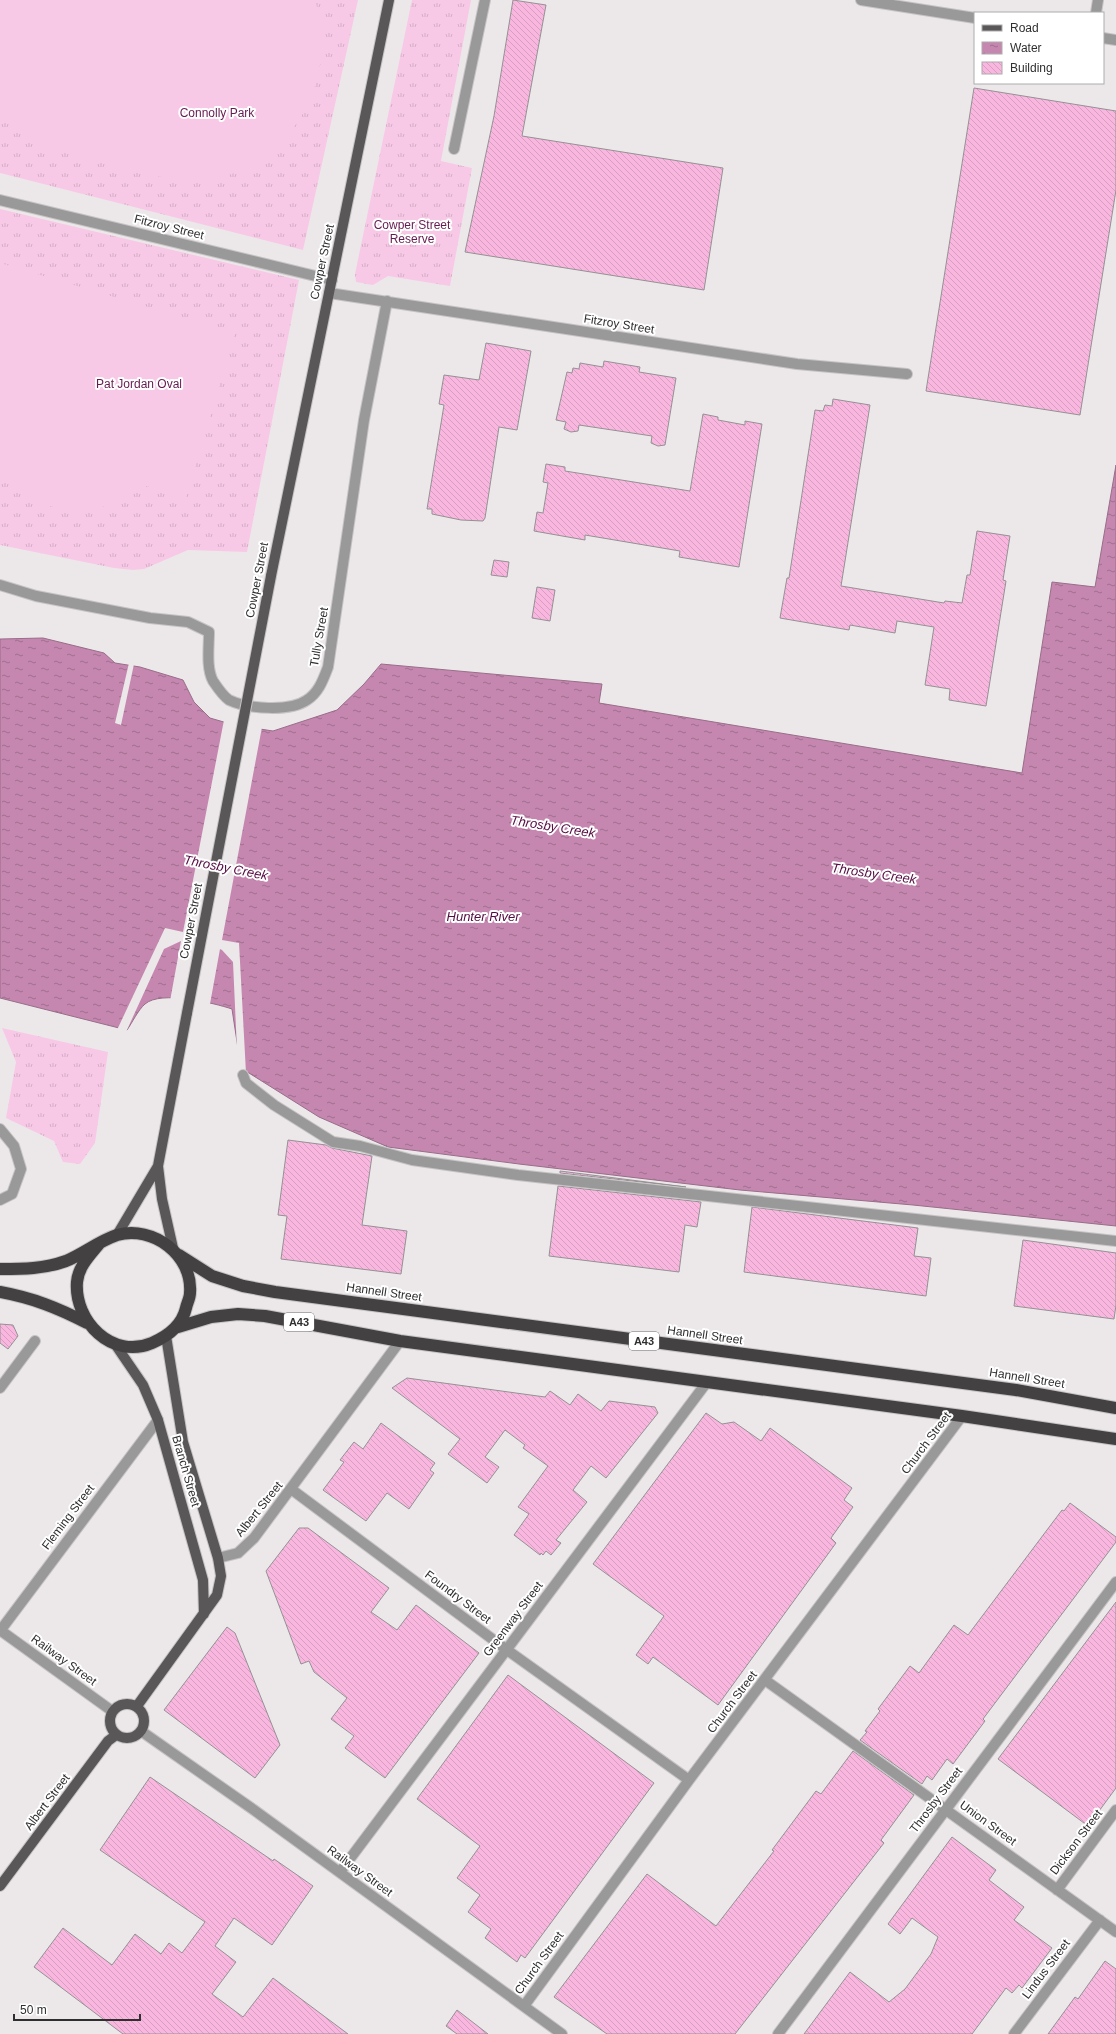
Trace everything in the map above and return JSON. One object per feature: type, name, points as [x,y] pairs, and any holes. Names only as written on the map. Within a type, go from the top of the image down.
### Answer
[{"type":"highway","name":"A43","points":[[0,1269],[33,1270],[66,1261],[117,1235],[137,1233],[156,1237],[176,1252],[188,1273],[190,1293],[185,1312],[178,1327]]},
{"type":"highway","name":"A43","points":[[87,1323],[78,1304],[77,1281],[85,1260],[99,1244]]},
{"type":"highway","name":"Hannell Street","points":[[176,1252],[212,1276],[243,1286],[275,1292],[1016,1390],[1116,1408]]},
{"type":"highway","name":"A43","points":[[0,1292],[20,1295],[53,1306],[87,1323],[100,1336],[115,1344],[133,1347],[150,1344],[166,1336],[178,1327],[204,1318],[238,1314],[265,1316],[400,1341],[962,1416],[1116,1439]]},
{"type":"main road","name":"Cowper Street","points":[[176,1252],[162,1199],[158,1166],[271,576],[389,0]]},
{"type":"main road","name":"Cowper Street","points":[[117,1235],[158,1166]]},
{"type":"main road","name":"Branch Street","points":[[166,1336],[183,1442],[218,1558]]},
{"type":"main road","name":"Branch Street","points":[[115,1344],[143,1384],[158,1420],[203,1580],[204,1614]]},
{"type":"main road","points":[[137,1706],[217,1596],[221,1576],[218,1558]]},
{"type":"main road","points":[[126,1703],[137,1706],[144,1715],[144,1726],[141,1731],[132,1738],[121,1738],[116,1735],[110,1726],[109,1721],[112,1711],[121,1704],[126,1703]]},
{"type":"main road","name":"Albert Street","points":[[0,1886],[108,1741],[116,1735]]},
{"type":"street","points":[[454,149],[485,0]]},
{"type":"street","points":[[860,0],[974,18]]},
{"type":"street","points":[[1096,12],[1098,0]]},
{"type":"street","points":[[1104,38],[1116,40]]},
{"type":"street","name":"Fitzroy Street","points":[[0,200],[332,280]]},
{"type":"street","name":"Fitzroy Street","points":[[329,293],[797,364],[907,374]]},
{"type":"street","name":"Tully Street","points":[[0,585],[36,596],[150,618],[188,622],[209,632],[209,667],[213,680],[228,699],[241,704],[276,708],[292,707],[307,700],[319,689],[328,667],[364,420],[387,301]]},
{"type":"street","points":[[243,1075],[246,1083],[274,1105],[333,1142],[360,1146],[412,1160],[518,1175],[1116,1241]]},
{"type":"street","points":[[0,1129],[14,1146],[21,1169],[12,1194],[0,1200]]},
{"type":"street","points":[[0,1388],[35,1341]]},
{"type":"street","name":"Albert Street","points":[[218,1558],[238,1553],[254,1538],[400,1341]]},
{"type":"street","name":"Greenway Street","points":[[340,1872],[707,1382]]},
{"type":"street","name":"Church Street","points":[[524,2006],[689,1780],[962,1416]]},
{"type":"street","name":"Fleming Street","points":[[0,1630],[158,1420]]},
{"type":"street","name":"Foundry Street","points":[[291,1489],[507,1650],[689,1780]]},
{"type":"street","name":"Throsby Street","points":[[778,2034],[1116,1582]]},
{"type":"street","name":"Railway Street","points":[[0,1630],[112,1711]]},
{"type":"street","name":"Union Street","points":[[765,1680],[1116,1932]]},
{"type":"street","name":"Railway Street","points":[[141,1731],[340,1872],[562,2034]]},
{"type":"street","name":"Dickson Street","points":[[1057,1890],[1116,1810]]},
{"type":"street","name":"Lindus Street","points":[[1014,2034],[1100,1920]]},
{"type":"green space","name":"Connolly Park","points":[[0,0],[358,0],[303,250],[0,173]]},
{"type":"green space","name":"Connolly Park","points":[[0,0],[315,0],[322,22],[323,43],[315,87],[306,108],[294,127],[280,144],[263,158],[244,169],[224,176],[201,180],[165,178],[76,156],[50,148],[37,142],[13,127],[0,116]]},
{"type":"green space","name":"Cowper Street Reserve","points":[[412,0],[471,0],[441,161],[472,168],[450,286],[388,276],[373,285],[356,282],[355,274]]},
{"type":"green space","name":"Pat Jordan Oval","points":[[0,209],[299,280],[247,552],[188,550],[144,569],[133,570],[114,568],[0,545]]},
{"type":"green space","points":[[0,263],[235,333],[186,498],[143,485],[108,506],[72,511],[36,503],[4,480],[0,474]]},
{"type":"green space","points":[[2,1028],[108,1052],[95,1143],[80,1164],[63,1162],[54,1141],[6,1118],[16,1062]]},
{"type":"water","name":"Hunter River","points":[[1116,465],[1116,1226],[913,1205],[740,1190],[388,1147],[319,1117],[241,1068],[232,1009],[188,999],[163,998],[153,1000],[142,1007],[127,1030],[0,998],[0,639],[43,638],[104,653],[115,663],[140,667],[183,680],[194,702],[210,718],[234,725],[273,731],[337,710],[364,684],[381,664],[602,684],[599,703],[1022,773],[1052,582],[1095,587]]},
{"type":"pier","points":[[129,663],[134,664],[121,725],[115,723]]},
{"type":"pier","points":[[224,720],[262,727],[222,940],[239,943],[246,1073],[240,1069],[237,1050],[233,962],[220,949],[210,1004],[170,1001],[181,941],[164,949],[126,1032],[117,1030],[165,928],[183,932]]},
{"type":"building","points":[[513,0],[546,5],[522,136],[723,168],[704,290],[465,252],[494,116]]},
{"type":"building","points":[[974,88],[1116,111],[1116,190],[1080,415],[926,391]]},
{"type":"building","points":[[486,343],[531,351],[517,430],[499,427],[485,518],[483,521],[461,520],[432,514],[432,509],[427,509],[444,405],[439,404],[444,375],[479,380]]},
{"type":"building","points":[[604,361],[640,367],[639,372],[676,378],[665,445],[658,446],[651,443],[652,436],[579,425],[578,431],[571,432],[564,429],[566,422],[556,420],[567,372],[572,373],[573,368],[579,369],[580,363],[603,367]]},
{"type":"building","points":[[833,399],[870,405],[841,586],[944,603],[945,601],[962,603],[967,575],[970,575],[977,531],[1010,536],[1003,580],[1006,581],[986,706],[949,700],[950,689],[925,685],[934,627],[897,621],[895,633],[850,625],[849,630],[780,618],[787,578],[789,578],[815,410],[823,411],[825,405],[832,406]]},
{"type":"building","points":[[703,414],[718,417],[718,420],[745,425],[745,421],[762,424],[739,567],[679,557],[680,551],[585,535],[585,540],[534,531],[537,512],[543,513],[548,483],[543,482],[546,464],[565,467],[565,471],[690,491]]},
{"type":"building","points":[[494,560],[509,562],[507,577],[491,575]]},
{"type":"building","points":[[537,587],[555,590],[550,621],[532,618]]},
{"type":"building","points":[[288,1140],[326,1145],[332,1148],[372,1156],[362,1225],[407,1231],[401,1274],[281,1259],[287,1216],[278,1215]]},
{"type":"building","points":[[560,1171],[686,1187],[560,1173]]},
{"type":"building","points":[[558,1186],[701,1202],[697,1227],[685,1225],[679,1272],[549,1256]]},
{"type":"building","points":[[752,1207],[918,1228],[914,1256],[931,1258],[926,1296],[744,1272]]},
{"type":"building","points":[[1023,1240],[1116,1253],[1116,1305],[1114,1319],[1014,1306]]},
{"type":"building","points":[[0,1324],[13,1325],[18,1336],[8,1349],[0,1343]]},
{"type":"building","points":[[407,1378],[545,1397],[550,1391],[570,1405],[578,1394],[601,1411],[609,1401],[655,1407],[658,1413],[606,1478],[591,1466],[573,1490],[587,1502],[556,1540],[561,1543],[551,1555],[546,1551],[543,1555],[541,1553],[540,1555],[514,1535],[529,1514],[518,1507],[548,1466],[523,1448],[525,1445],[505,1430],[485,1457],[499,1467],[487,1483],[448,1454],[460,1439],[392,1388]]},
{"type":"building","points":[[706,1413],[722,1424],[734,1422],[761,1441],[770,1428],[852,1488],[844,1500],[853,1507],[831,1538],[836,1543],[718,1705],[653,1657],[648,1664],[636,1655],[664,1616],[593,1564]]},
{"type":"building","points":[[381,1423],[435,1463],[430,1470],[434,1473],[409,1509],[387,1493],[366,1521],[323,1490],[344,1462],[340,1460],[354,1442],[363,1449]]},
{"type":"building","points":[[1070,1503],[1116,1537],[1116,1542],[983,1719],[985,1721],[953,1764],[947,1759],[932,1780],[927,1776],[922,1784],[860,1740],[867,1732],[865,1731],[880,1711],[878,1709],[910,1666],[919,1673],[954,1625],[968,1635],[1062,1510],[1064,1511]]},
{"type":"building","points":[[299,1528],[308,1528],[389,1588],[371,1612],[397,1630],[416,1605],[479,1653],[385,1778],[345,1748],[354,1736],[331,1719],[347,1698],[314,1672],[309,1661],[301,1664],[266,1571]]},
{"type":"building","points":[[1116,1602],[1116,1788],[1088,1826],[998,1759]]},
{"type":"building","points":[[227,1627],[235,1633],[280,1745],[255,1778],[164,1710]]},
{"type":"building","points":[[508,1675],[654,1783],[525,1958],[521,1955],[517,1962],[485,1938],[491,1929],[468,1912],[480,1895],[457,1878],[480,1846],[417,1799]]},
{"type":"building","points":[[853,1751],[914,1795],[881,1840],[884,1843],[735,2034],[607,2034],[554,1997],[647,1874],[716,1926],[774,1851],[772,1850],[816,1791],[821,1794]]},
{"type":"building","points":[[150,1777],[273,1861],[274,1859],[313,1886],[272,1945],[234,1918],[215,1946],[236,1962],[212,1994],[243,2017],[273,1978],[348,2034],[123,2034],[34,1967],[63,1928],[112,1965],[135,1934],[161,1954],[169,1943],[182,1953],[205,1922],[100,1850]]},
{"type":"building","points":[[952,1837],[996,1870],[989,1880],[1024,1907],[1014,1920],[1052,1948],[1022,1988],[1019,1985],[1012,1993],[1006,1988],[972,2034],[804,2034],[850,1972],[889,2002],[905,1989],[931,1954],[938,1937],[912,1918],[900,1934],[888,1924]]},
{"type":"building","points":[[1105,1961],[1116,1969],[1116,2034],[1048,2034],[1075,1997],[1078,1999]]},
{"type":"building","points":[[457,2010],[488,2034],[457,2034],[446,2026]]},
{"type":"water label","name":"Throsby Creek","points":[[553,826]]},
{"type":"water label","name":"Throsby Creek","points":[[226,867]]},
{"type":"water label","name":"Throsby Creek","points":[[874,873]]}]
